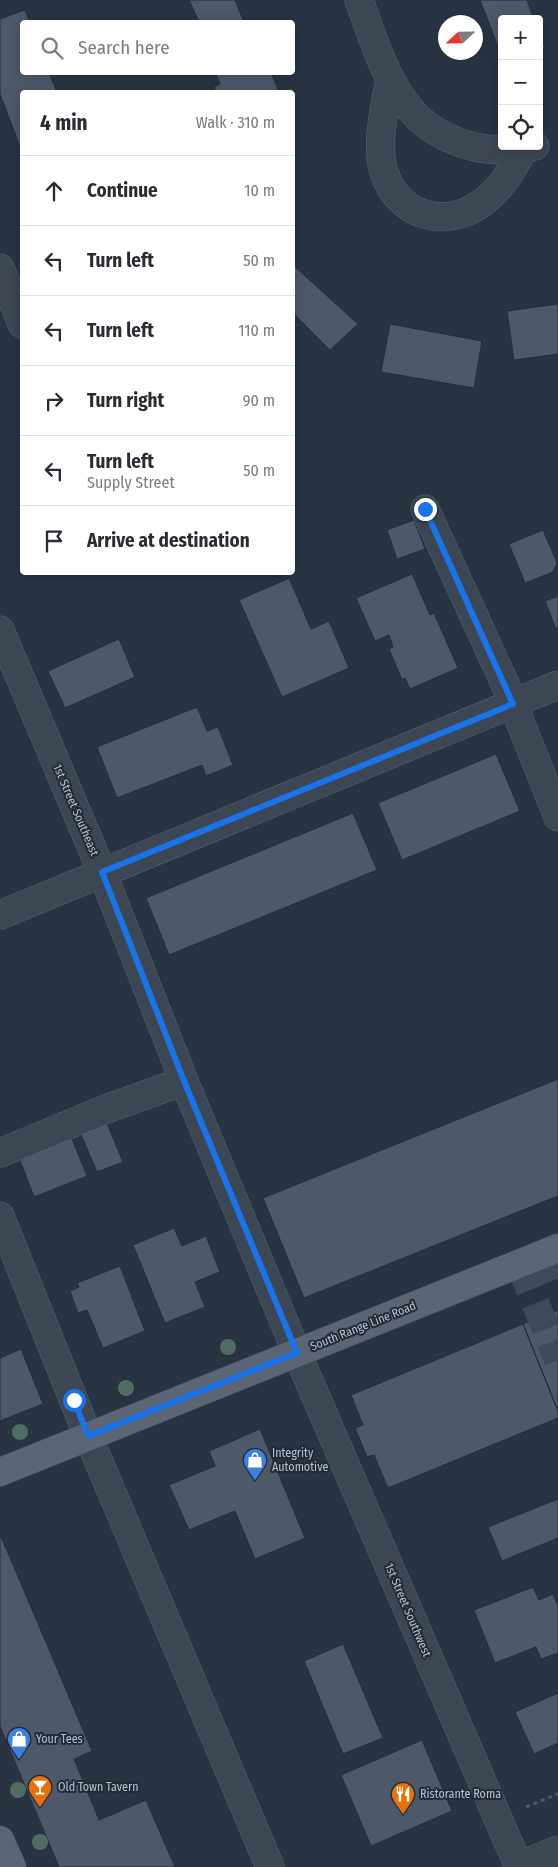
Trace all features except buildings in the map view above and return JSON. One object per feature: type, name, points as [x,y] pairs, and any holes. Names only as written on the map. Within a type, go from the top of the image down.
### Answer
[{"type":"main road","name":"South Range Line Road","points":[[0,1472],[558,1248]]},
{"type":"main road","points":[[0,1840],[12,1867]]},
{"type":"street","points":[[359,0],[390,78],[406,104],[423,122],[454,140],[480,149],[502,152],[514,150]]},
{"type":"street","points":[[390,78],[381,152],[387,180],[402,202],[424,216],[448,218],[467,212],[487,200],[531,150]]},
{"type":"street","points":[[543,144],[558,140]]},
{"type":"street","points":[[0,268],[20,319]]},
{"type":"street","points":[[425,509],[513,704],[558,816]]},
{"type":"street","name":"1st Street Southeast","points":[[0,630],[102,872],[184,1081],[297,1353]]},
{"type":"street","points":[[0,915],[558,685]]},
{"type":"street","points":[[0,1153],[106,1109],[184,1081]]},
{"type":"street","points":[[0,1216],[88,1436],[270,1867]]},
{"type":"street","name":"1st Street Southwest","points":[[297,1353],[518,1867]]},
{"type":"street","points":[[518,1867],[558,1850]]},
{"type":"path","points":[[525,1808],[558,1794]]},
{"type":"tunnel","points":[[544,1254],[558,1291]]},
{"type":"tunnel","points":[[520,1264],[558,1360]]},
{"type":"place","name":"Integrity Automotive","points":[[255,1481]]},
{"type":"place","name":"Your Tees","points":[[19,1760]]},
{"type":"place","name":"Old Town Tavern","points":[[40,1808]]},
{"type":"place","name":"Ristorante Roma","points":[[403,1815]]},
{"type":"route","points":[[74,1400],[88,1436],[297,1353],[184,1081],[102,872],[513,704],[425,509]]}]
